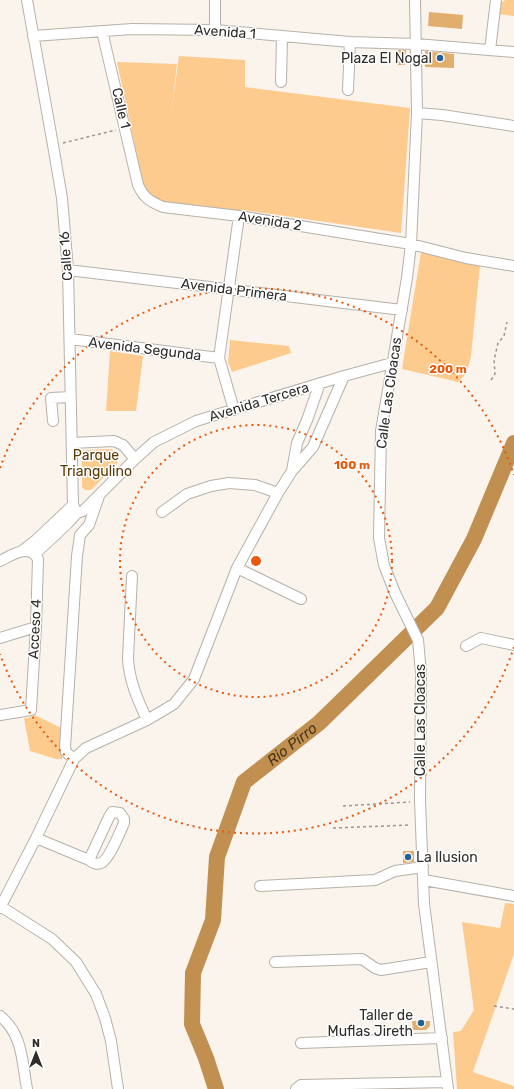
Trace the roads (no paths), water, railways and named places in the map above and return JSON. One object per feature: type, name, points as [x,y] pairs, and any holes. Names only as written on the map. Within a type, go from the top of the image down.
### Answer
[{"type":"street","name":"Calle 16","points":[[27,0],[62,198],[68,270],[70,396],[75,509],[76,525],[80,535]]},
{"type":"street","points":[[215,0],[215,30]]},
{"type":"street","name":"Calle Las Cloacas","points":[[415,0],[417,113],[411,244],[402,310],[381,431],[379,538],[384,565],[395,594],[418,640],[421,673],[420,801],[424,904],[448,1086]]},
{"type":"street","points":[[490,50],[496,0]]},
{"type":"street","name":"Avenida 1","points":[[33,36],[132,29],[215,30],[350,42],[416,44],[514,52]]},
{"type":"street","name":"Calle 1","points":[[102,31],[126,128],[138,185]]},
{"type":"street","points":[[281,82],[282,36]]},
{"type":"street","points":[[348,90],[350,42]]},
{"type":"street","points":[[417,113],[442,115],[514,126]]},
{"type":"street","name":"Avenida 2","points":[[138,185],[142,194],[151,202],[162,207],[239,216],[411,244],[466,258],[514,266]]},
{"type":"street","points":[[234,410],[219,358],[230,290],[239,216]]},
{"type":"street","name":"Avenida Primera","points":[[68,270],[402,310]]},
{"type":"street","name":"Avenida Segunda","points":[[70,339],[219,358]]},
{"type":"street","name":"Avenida Tercera","points":[[0,561],[29,552],[36,540],[75,509],[83,511],[154,442],[196,421],[320,383],[392,363]]},
{"type":"street","points":[[118,1089],[111,1041],[105,1018],[96,994],[76,962],[52,939],[0,907],[36,838],[74,759],[86,748],[148,720],[174,704],[194,679],[237,568],[278,493],[292,471],[313,447],[344,376]]},
{"type":"street","points":[[292,471],[297,443],[320,383]]},
{"type":"street","points":[[53,421],[51,398],[70,396]]},
{"type":"street","points":[[72,443],[114,442],[123,445],[135,459]]},
{"type":"street","points":[[162,512],[186,494],[211,486],[229,483],[255,485],[278,493]]},
{"type":"street","points":[[74,759],[66,752],[65,747],[77,556],[80,535],[89,525],[100,493]]},
{"type":"street","name":"Acceso 4","points":[[0,715],[31,710],[38,559],[29,552]]},
{"type":"street","points":[[237,568],[301,599]]},
{"type":"street","points":[[132,576],[128,658],[129,671],[135,692],[148,720]]},
{"type":"street","points":[[0,638],[36,627]]},
{"type":"street","points":[[466,646],[481,638],[514,645]]},
{"type":"street","points":[[36,838],[89,860],[95,864],[100,864],[106,859],[124,823],[124,818],[120,813],[112,812],[89,860]]},
{"type":"street","points":[[260,886],[375,880],[395,871],[423,867]]},
{"type":"street","points":[[424,880],[514,896]]},
{"type":"street","points":[[275,962],[362,959],[375,968],[381,970],[431,962]]},
{"type":"street","points":[[0,1016],[8,1022],[14,1030],[19,1042],[27,1089]]},
{"type":"street","points":[[301,1043],[442,1038]]},
{"type":"street","points":[[296,1089],[301,1085],[448,1086]]},
{"type":"waterway","name":"Rio Pirro","points":[[216,1089],[206,1058],[192,1024],[193,973],[213,920],[217,857],[244,782],[319,723],[437,608],[474,539],[514,443]]},
{"type":"place","name":"Plaza El Nogal","points":[[440,58]]},
{"type":"place","name":"La Ilusion","points":[[408,857]]},
{"type":"place","name":"Taller de Muflas Jireth","points":[[421,1023]]},
{"type":"park label","name":"Parque Triangulino","points":[[96,464]]}]
